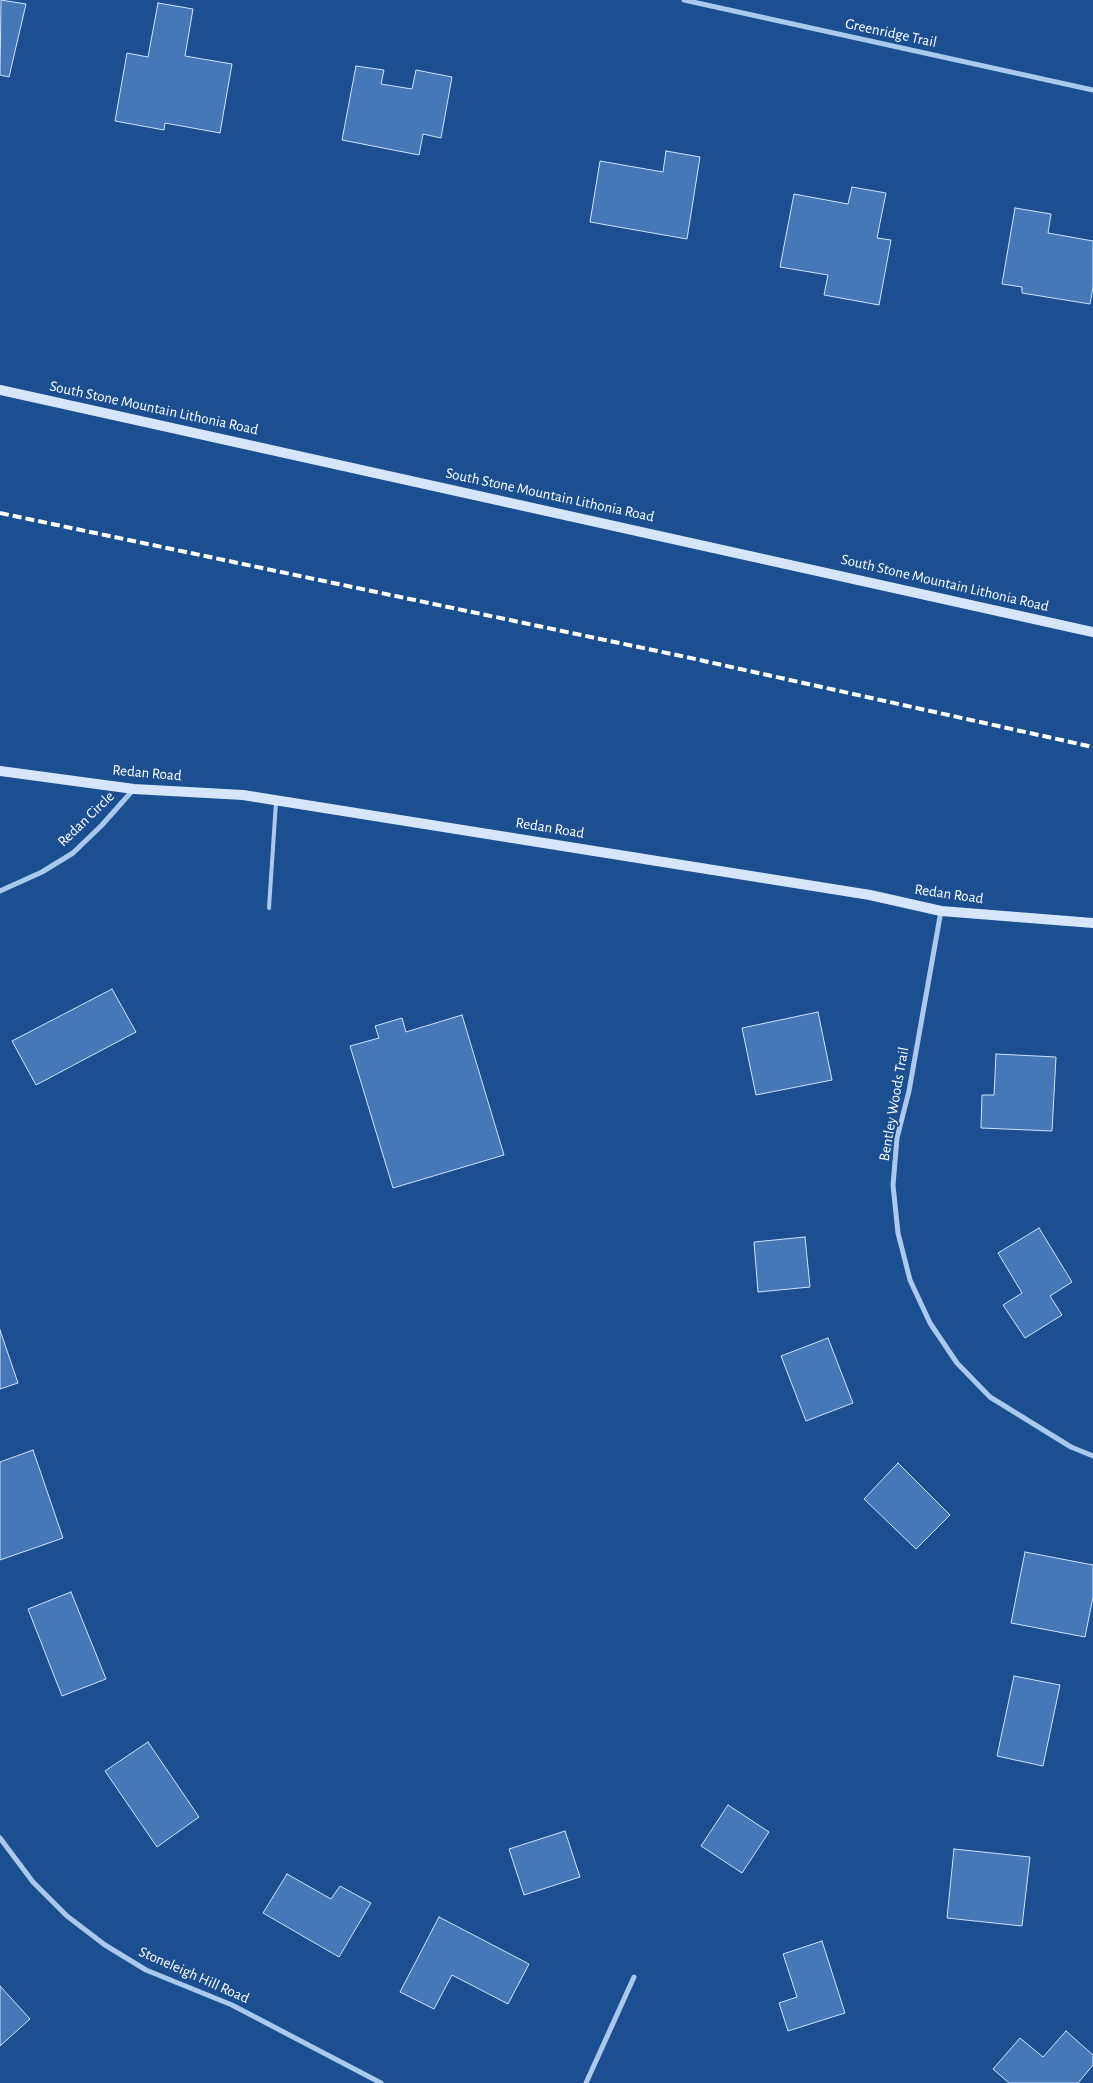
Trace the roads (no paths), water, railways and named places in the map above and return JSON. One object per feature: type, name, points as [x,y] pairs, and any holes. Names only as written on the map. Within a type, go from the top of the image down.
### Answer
[{"type":"main road","name":"South Stone Mountain Lithonia Road","points":[[0,390],[1093,632]]},
{"type":"main road","name":"Redan Road","points":[[0,771],[134,788],[243,795],[870,894],[941,911],[1093,923]]},
{"type":"street","name":"Greenridge Trail","points":[[684,0],[1093,90]]},
{"type":"street","name":"Redan Circle","points":[[0,891],[42,872],[73,853],[102,825],[134,788]]},
{"type":"street","name":"Bentley Woods Trail","points":[[941,911],[909,1091],[897,1138],[893,1185],[898,1233],[910,1280],[930,1323],[957,1363],[990,1397],[1071,1447],[1093,1456]]},
{"type":"street","name":"Stoneleigh Hill Road","points":[[0,1838],[34,1882],[67,1916],[105,1946],[146,1970],[232,2005],[381,2083]]},
{"type":"street","points":[[586,2083],[634,1977]]},
{"type":"lane","points":[[269,908],[276,800]]},
{"type":"railway","points":[[0,513],[686,657],[1093,747]]}]
